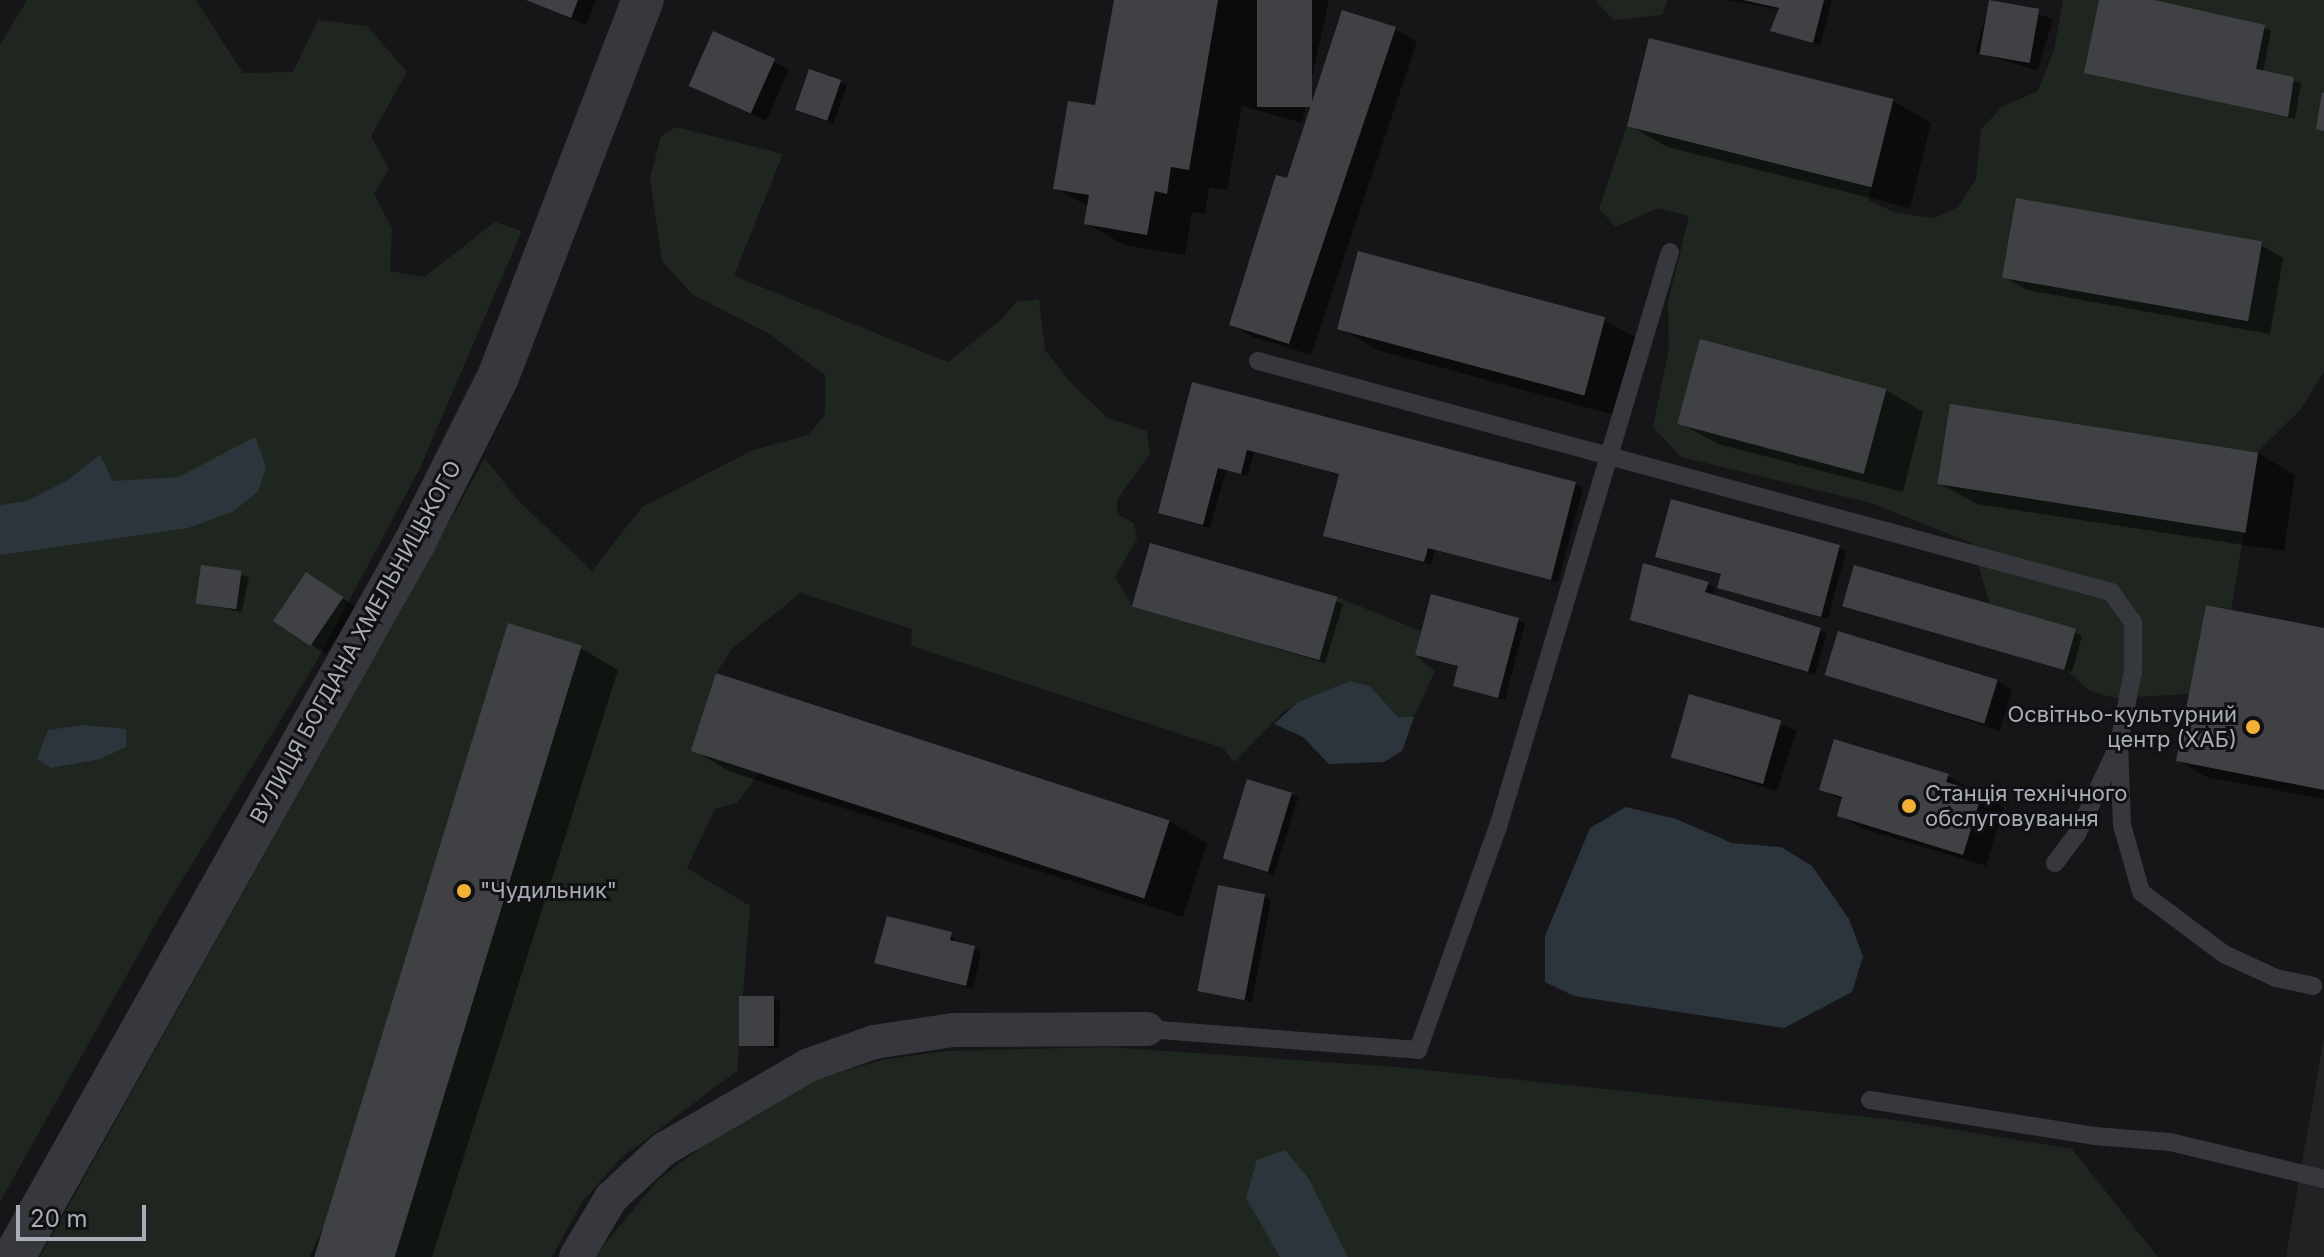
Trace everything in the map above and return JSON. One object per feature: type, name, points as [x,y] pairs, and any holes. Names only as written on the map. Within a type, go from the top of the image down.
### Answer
[{"type":"street","name":"ВУЛИЦЯ БОГДАНА ХМЕЛЬНИЦЬКОГО","points":[[14,1257],[407,558],[492,389],[643,0]]},
{"type":"street","points":[[576,1257],[611,1198],[664,1149],[809,1065],[874,1042],[953,1030],[1147,1029]]},
{"type":"lane","points":[[1147,1029],[1418,1050],[1498,827],[1670,252]]},
{"type":"lane","points":[[1258,361],[2111,592],[2133,622],[2133,671],[2119,744],[2122,825],[2141,892],[2224,954],[2276,978],[2313,986]]},
{"type":"lane","points":[[2055,863],[2077,834],[2119,744]]},
{"type":"lane","points":[[1870,1100],[2094,1136],[2170,1142],[2324,1179]]},
{"type":"shaded area","points":[[27,0],[196,0],[243,73],[293,72],[318,20],[367,26],[407,72],[371,136],[389,169],[374,194],[392,228],[390,271],[424,277],[495,222],[522,231],[419,470],[315,664],[160,916],[0,1202],[0,45]]},
{"type":"shaded area","points":[[1595,0],[1668,0],[1662,15],[1613,20]]},
{"type":"shaded area","points":[[2063,0],[2324,0],[2324,372],[2300,410],[2258,451],[2231,609],[2206,605],[2189,694],[2115,698],[2090,691],[2065,669],[2075,630],[1990,605],[1972,543],[1871,503],[1681,457],[1653,427],[1669,348],[1668,302],[1689,216],[1658,208],[1615,227],[1599,208],[1627,126],[1872,187],[1868,200],[1896,213],[1934,218],[1958,207],[1976,179],[1981,129],[2002,107],[2038,91],[2054,50]]},
{"type":"shaded area","points":[[676,127],[783,154],[734,276],[948,362],[1001,320],[1016,302],[1039,299],[1045,350],[1073,385],[1108,418],[1147,431],[1150,453],[1117,500],[1117,514],[1134,523],[1137,539],[1115,577],[1132,606],[1319,661],[1337,597],[1421,631],[1415,655],[1435,671],[1414,717],[1398,717],[1370,686],[1350,681],[1284,711],[1234,762],[1223,748],[911,646],[912,629],[800,593],[733,648],[716,673],[691,751],[759,773],[737,803],[715,809],[687,868],[750,906],[737,1071],[621,1158],[582,1202],[552,1257],[40,1257],[485,458],[516,498],[592,571],[642,507],[753,450],[808,435],[825,415],[825,375],[768,333],[693,295],[662,261],[650,178],[661,136]]},
{"type":"shaded area","points":[[255,437],[266,467],[258,492],[232,512],[188,528],[0,555],[0,505],[27,501],[66,481],[100,455],[113,481],[178,477]]},
{"type":"shaded area","points":[[1350,681],[1370,686],[1398,717],[1414,717],[1402,751],[1384,762],[1329,764],[1303,737],[1274,724],[1298,702]]},
{"type":"shaded area","points":[[83,725],[126,729],[126,747],[100,759],[51,768],[37,759],[48,730]]},
{"type":"shaded area","points":[[1626,807],[1676,819],[1732,843],[1781,847],[1812,866],[1849,919],[1863,957],[1852,992],[1784,1028],[1574,996],[1545,982],[1545,936],[1590,828]]},
{"type":"shaded area","points":[[2324,1038],[2324,1257],[2286,1257],[2300,1174]]},
{"type":"shaded area","points":[[1108,1047],[1398,1067],[1897,1120],[2072,1149],[2158,1257],[594,1257],[658,1180],[704,1145],[805,1083],[882,1060],[945,1051]]},
{"type":"shaded area","points":[[1285,1150],[1309,1179],[1348,1257],[1280,1257],[1246,1198],[1257,1160]]},
{"type":"building","points":[[526,0],[578,0],[571,18]]},
{"type":"building","points":[[1114,0],[1218,0],[1189,170],[1171,167],[1167,194],[1155,191],[1147,235],[1084,224],[1089,195],[1053,189],[1068,101],[1095,105]]},
{"type":"building","points":[[1257,0],[1312,0],[1312,107],[1257,107]]},
{"type":"building","points":[[1743,0],[1824,0],[1813,43],[1770,31],[1779,8]]},
{"type":"building","points":[[1989,0],[2039,9],[2030,63],[1979,54]]},
{"type":"building","points":[[2099,0],[2154,0],[2265,25],[2256,69],[2294,77],[2288,117],[2084,73]]},
{"type":"building","points":[[1342,10],[1396,27],[1289,344],[1229,325],[1276,175],[1287,178]]},
{"type":"building","points":[[713,31],[775,59],[751,113],[689,86]]},
{"type":"building","points":[[1649,38],[1894,99],[1871,187],[1627,126]]},
{"type":"building","points":[[809,69],[841,80],[827,121],[795,110]]},
{"type":"building","points":[[2324,93],[2324,131],[2316,129]]},
{"type":"building","points":[[2016,198],[2262,241],[2248,321],[2002,278]]},
{"type":"building","points":[[1358,251],[1605,317],[1584,395],[1337,329]]},
{"type":"building","points":[[1700,339],[1886,389],[1864,474],[1677,424]]},
{"type":"building","points":[[1192,382],[1576,482],[1551,580],[1428,548],[1424,562],[1323,536],[1339,474],[1247,450],[1241,474],[1218,468],[1203,525],[1158,513]]},
{"type":"building","points":[[1950,404],[2258,453],[2245,533],[1937,484]]},
{"type":"building","points":[[1671,499],[1840,545],[1821,617],[1717,588],[1721,574],[1655,557]]},
{"type":"building","points":[[1150,543],[1337,597],[1319,660],[1132,606]]},
{"type":"building","points":[[1643,563],[1709,582],[1705,592],[1821,628],[1808,672],[1630,620]]},
{"type":"building","points":[[201,565],[242,571],[236,609],[196,604]]},
{"type":"building","points":[[1854,565],[2076,629],[2064,670],[1842,606]]},
{"type":"building","points":[[306,572],[343,597],[310,646],[273,621]]},
{"type":"building","points":[[1431,594],[1519,618],[1498,698],[1453,686],[1458,666],[1415,655]]},
{"type":"building","name":"Освітньо-культурний центр (ХАБ)","points":[[2206,605],[2324,628],[2324,790],[2176,761]]},
{"type":"building","name":"\"Чудильник\"","points":[[508,623],[582,646],[395,1257],[314,1257]]},
{"type":"building","points":[[1838,631],[1998,680],[1984,724],[1825,675]]},
{"type":"building","points":[[716,673],[1170,820],[1144,898],[691,751]]},
{"type":"building","points":[[1689,694],[1781,720],[1763,784],[1671,757]]},
{"type":"building","name":"Cтанція технічного обслуговування","points":[[1834,739],[1949,774],[1946,782],[1982,793],[1963,855],[1837,816],[1842,797],[1819,790]]},
{"type":"building","points":[[1247,779],[1292,793],[1268,872],[1223,858]]},
{"type":"building","points":[[1218,885],[1265,894],[1245,1000],[1197,991]]},
{"type":"building","points":[[887,916],[952,932],[950,940],[975,946],[966,986],[874,963]]},
{"type":"building","points":[[739,996],[774,996],[774,1046],[739,1046]]},
{"type":"place","name":"Освітньо-культурний центр (ХАБ)","points":[[2253,727]]},
{"type":"place","name":"Cтанція технічного обслуговування","points":[[1909,806]]},
{"type":"place","name":"\"Чудильник\"","points":[[464,891]]}]
